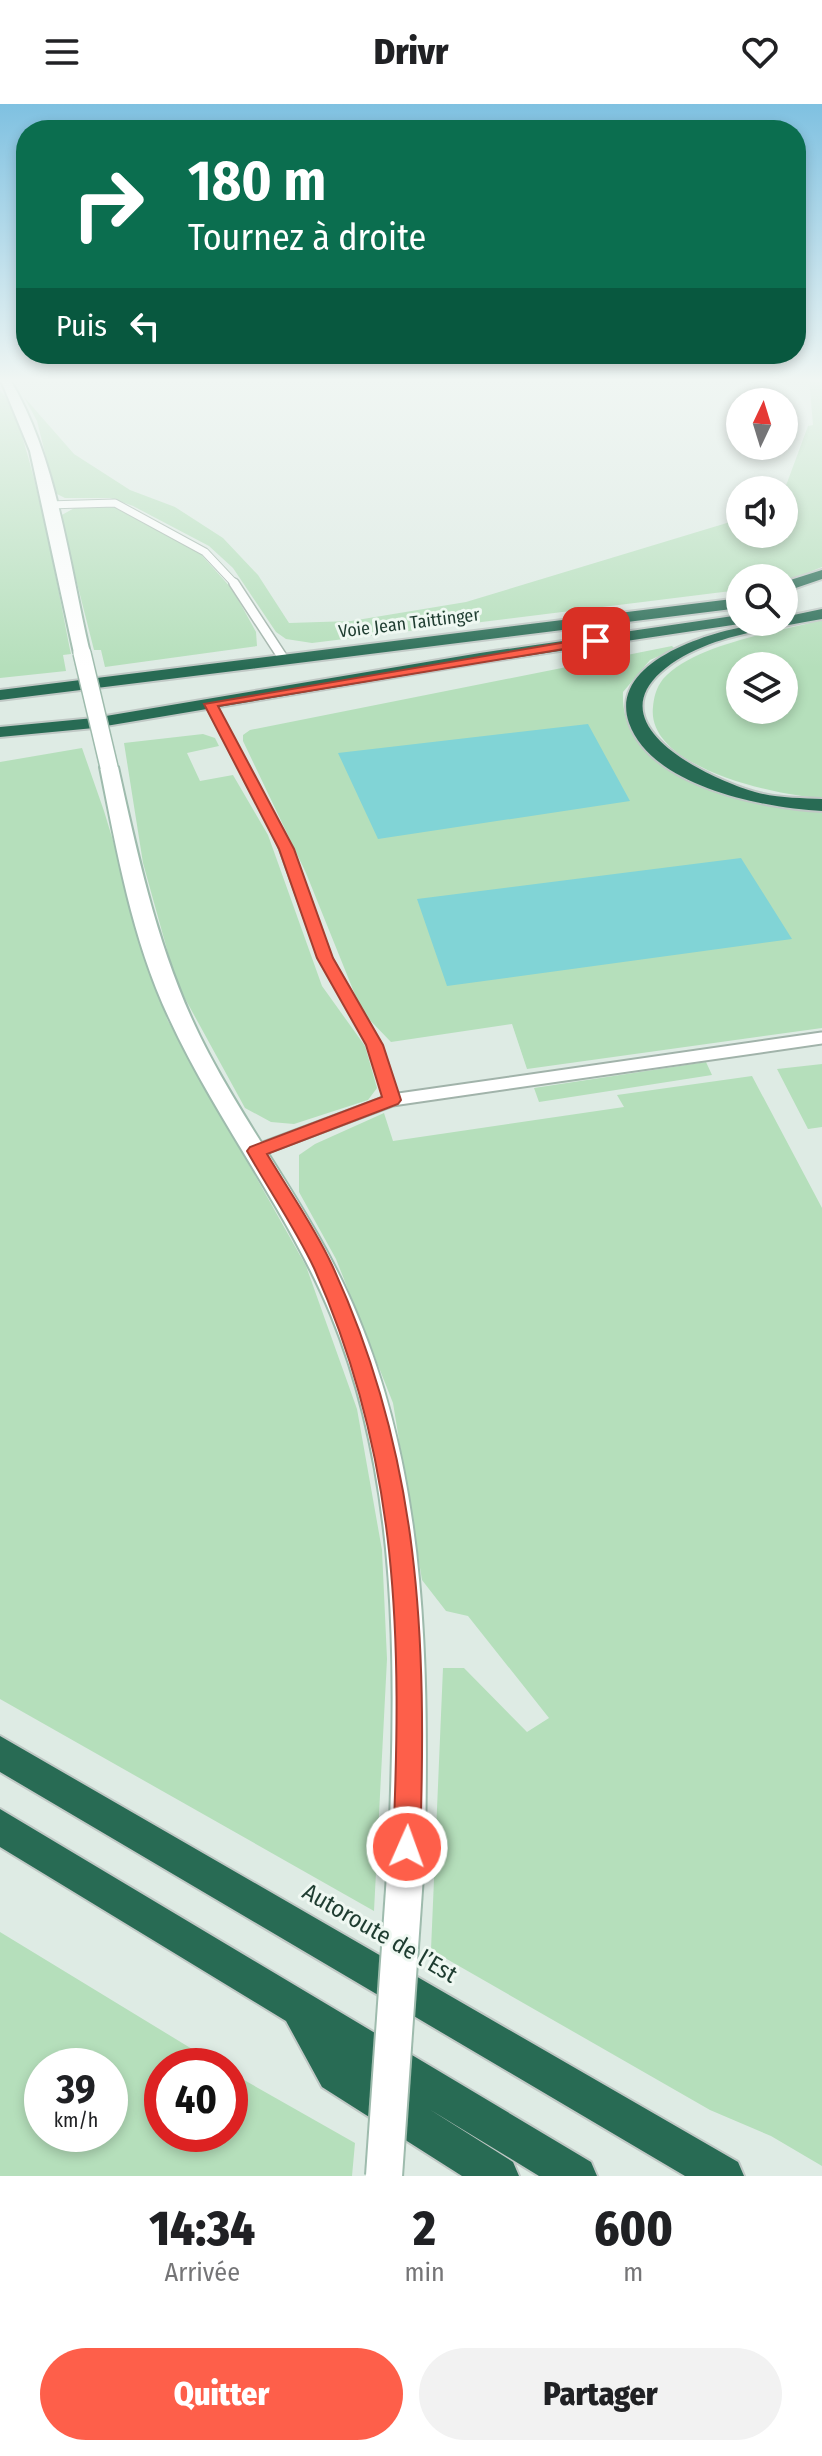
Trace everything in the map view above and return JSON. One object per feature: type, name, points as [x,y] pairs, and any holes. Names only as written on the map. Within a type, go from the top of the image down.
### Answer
[{"type":"highway","points":[[798,582],[822,574]]},
{"type":"highway","points":[[798,596],[822,593]]},
{"type":"highway","points":[[654,614],[726,598]]},
{"type":"highway","name":"Voie Jean Taittinger","points":[[0,695],[726,605]]},
{"type":"highway","points":[[798,612],[822,611]]},
{"type":"highway","points":[[822,611],[688,649],[663,663],[642,683],[634,709],[642,732],[666,758],[699,778],[750,796],[822,805]]},
{"type":"highway","points":[[0,732],[94,723],[480,658],[726,622]]},
{"type":"highway","name":"Autoroute de l’Est","points":[[0,1753],[724,2176]]},
{"type":"highway","points":[[0,1827],[577,2176]]},
{"type":"highway","points":[[299,2010],[336,2073],[499,2176]]},
{"type":"street","points":[[40,475],[137,899],[155,961],[181,1019],[321,1262],[371,1389],[387,1456],[400,1522],[409,1636],[411,1737],[407,1847],[384,2176]]},
{"type":"lane","points":[[48,505],[115,503],[197,546],[219,564],[238,587],[283,658]]},
{"type":"lane","points":[[210,704],[286,849],[325,958],[375,1045],[392,1100]]},
{"type":"lane","points":[[256,1151],[392,1100],[822,1038]]},
{"type":"green space","points":[[0,475],[33,475],[71,654],[63,655],[66,671],[0,678]]},
{"type":"green space","points":[[50,475],[106,475],[130,490],[175,507],[223,538],[258,575],[289,623],[351,621],[466,602],[726,523],[726,548],[798,548],[798,476],[790,476],[822,475],[822,567],[798,576],[798,564],[726,564],[726,592],[312,643],[286,639],[276,632],[233,568],[209,546],[133,506],[110,498],[65,498],[55,493]]},
{"type":"green space","points":[[78,506],[113,506],[189,541],[233,590],[256,632],[257,646],[105,667],[101,650],[94,650],[60,516]]},
{"type":"green space","points":[[822,620],[822,798],[776,792],[718,775],[670,747],[656,728],[653,707],[663,679],[677,667],[715,648],[756,636],[798,636],[798,626]]},
{"type":"green space","points":[[672,646],[675,649],[650,660],[623,692],[628,723],[643,748],[666,768],[695,784],[727,796],[822,812],[822,1028],[527,1069],[512,1024],[391,1042],[362,1012],[306,873],[243,741],[243,735],[250,730]]},
{"type":"green space","points":[[203,734],[215,738],[219,746],[187,753],[200,781],[233,775],[268,835],[322,986],[365,1046],[377,1088],[368,1100],[294,1124],[271,1122],[245,1108],[176,982],[143,863],[124,743]]},
{"type":"green space","points":[[82,748],[167,1019],[306,1266],[357,1409],[382,1550],[387,1659],[374,1911],[0,1699],[0,762]]},
{"type":"green space","points":[[706,1062],[712,1075],[539,1102],[534,1088]]},
{"type":"green space","points":[[822,1064],[822,1127],[808,1129],[777,1069]]},
{"type":"green space","points":[[752,1076],[822,1208],[822,2166],[771,2136],[710,2110],[431,1950],[443,1668],[464,1668],[527,1732],[549,1718],[468,1616],[446,1611],[422,1580],[393,1403],[336,1259],[299,1192],[299,1155],[315,1144],[384,1113],[393,1141],[624,1107],[617,1095]]},
{"type":"green space","points":[[0,1932],[190,2048],[144,2048],[144,2152],[248,2152],[248,2082],[355,2143],[352,2176],[0,2176]]},
{"type":"water","points":[[588,724],[630,801],[378,839],[338,753]]},
{"type":"water","points":[[741,858],[792,939],[447,986],[417,899]]},
{"type":"route","points":[[407,1847],[411,1737],[409,1636],[400,1522],[387,1456],[371,1389],[339,1303],[321,1262],[256,1151],[392,1100],[375,1045],[325,958],[286,849],[210,704],[596,641]]}]
